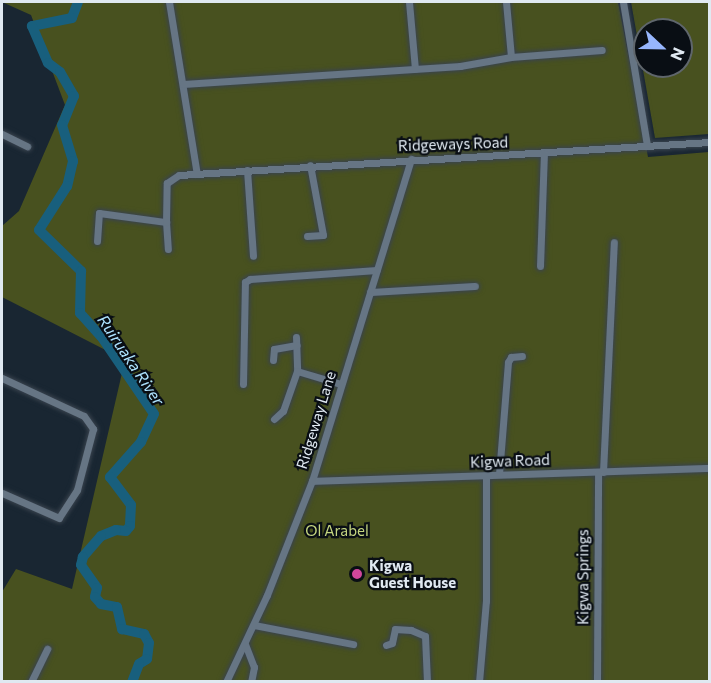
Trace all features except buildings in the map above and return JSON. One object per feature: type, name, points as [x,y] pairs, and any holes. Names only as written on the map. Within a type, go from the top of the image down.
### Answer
[{"type":"street","points":[[169,2],[197,174]]},
{"type":"street","points":[[409,2],[415,69]]},
{"type":"street","points":[[506,2],[511,57]]},
{"type":"street","points":[[623,2],[647,146]]},
{"type":"street","points":[[183,84],[503,62],[511,57],[602,50]]},
{"type":"street","points":[[2,134],[27,146]]},
{"type":"street","name":"Ridgeways Road","points":[[166,222],[167,183],[179,175],[310,165],[710,142]]},
{"type":"street","points":[[540,266],[544,153]]},
{"type":"street","name":"Ridgeway Lane","points":[[226,681],[254,625],[312,481],[411,159]]},
{"type":"street","points":[[307,236],[323,235],[310,165]]},
{"type":"street","points":[[248,170],[253,255]]},
{"type":"street","points":[[97,241],[95,220],[102,212],[166,222],[168,249]]},
{"type":"street","name":"Kigwa Springs","points":[[597,681],[600,472],[614,242]]},
{"type":"street","points":[[243,384],[246,282],[250,279],[376,270]]},
{"type":"street","points":[[370,292],[475,286]]},
{"type":"street","points":[[273,360],[274,349],[296,341],[297,371],[283,411],[274,419]]},
{"type":"street","points":[[499,474],[508,362],[511,357],[522,356]]},
{"type":"street","points":[[297,371],[341,384]]},
{"type":"street","points":[[2,378],[84,416],[93,429],[77,490],[59,518],[2,493]]},
{"type":"street","name":"Kigwa Road","points":[[312,481],[710,468]]},
{"type":"street","points":[[479,681],[486,602],[486,475]]},
{"type":"street","points":[[254,625],[353,644]]},
{"type":"street","points":[[386,645],[392,643],[394,629],[411,630],[425,636],[427,681]]},
{"type":"street","points":[[244,644],[254,667],[251,681]]},
{"type":"street","points":[[31,681],[47,649]]},
{"type":"green space","name":"Ol Arabel","points":[[2,2],[618,2],[648,157],[709,152],[709,681],[2,681],[2,592],[16,569],[72,589],[125,360],[2,297],[2,226],[19,211],[65,105],[31,15]]},
{"type":"green space","points":[[631,2],[709,2],[709,134],[655,138],[644,78],[693,78],[693,18],[634,18]]},
{"type":"waterway","name":"Ruiruaka River","points":[[78,2],[72,18],[32,26],[48,63],[60,72],[74,96],[62,125],[73,161],[67,186],[39,230],[81,271],[80,313],[101,336],[154,414],[141,442],[110,477],[131,505],[130,526],[126,531],[116,530],[101,536],[83,557],[81,565],[97,588],[95,597],[101,604],[117,607],[122,629],[144,634],[149,643],[147,659],[139,664],[132,682]]},
{"type":"place","name":"Kigwa Guest House","points":[[357,574]]}]
